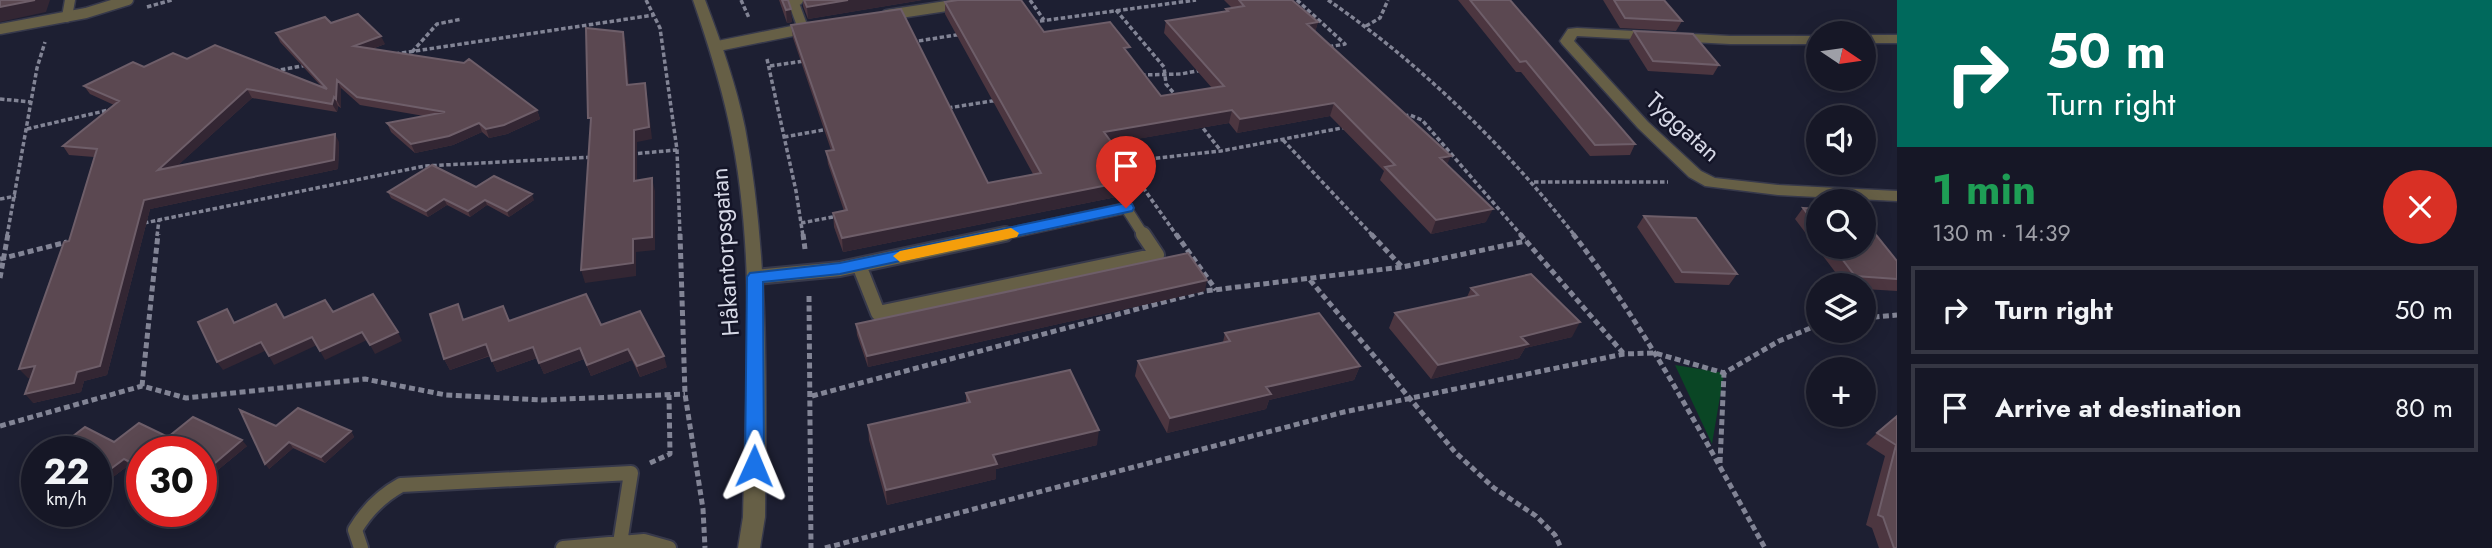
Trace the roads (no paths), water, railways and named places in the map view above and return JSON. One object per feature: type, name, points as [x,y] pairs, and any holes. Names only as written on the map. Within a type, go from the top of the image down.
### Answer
[{"type":"street","name":"Håkantorpsgatan","points":[[699,0],[718,46],[741,148],[755,277],[754,517],[747,547]]},
{"type":"street","name":"Tyggatan","points":[[1806,40],[1730,40],[1573,32],[1567,41],[1643,125],[1695,174],[1711,183],[1897,196]]},
{"type":"street","points":[[1876,39],[1897,38]]},
{"type":"lane","points":[[67,17],[70,0]]},
{"type":"lane","points":[[0,29],[67,17],[128,0]]},
{"type":"lane","points":[[798,0],[793,1],[803,28]]},
{"type":"lane","points":[[876,17],[986,0]]},
{"type":"lane","points":[[718,46],[815,26]]},
{"type":"lane","points":[[755,277],[859,265],[1126,208],[1157,255],[878,313],[859,265]]},
{"type":"lane","points":[[361,548],[355,530],[366,510],[386,492],[401,485],[631,472],[620,543]]},
{"type":"lane","points":[[563,548],[644,541],[669,548]]}]
